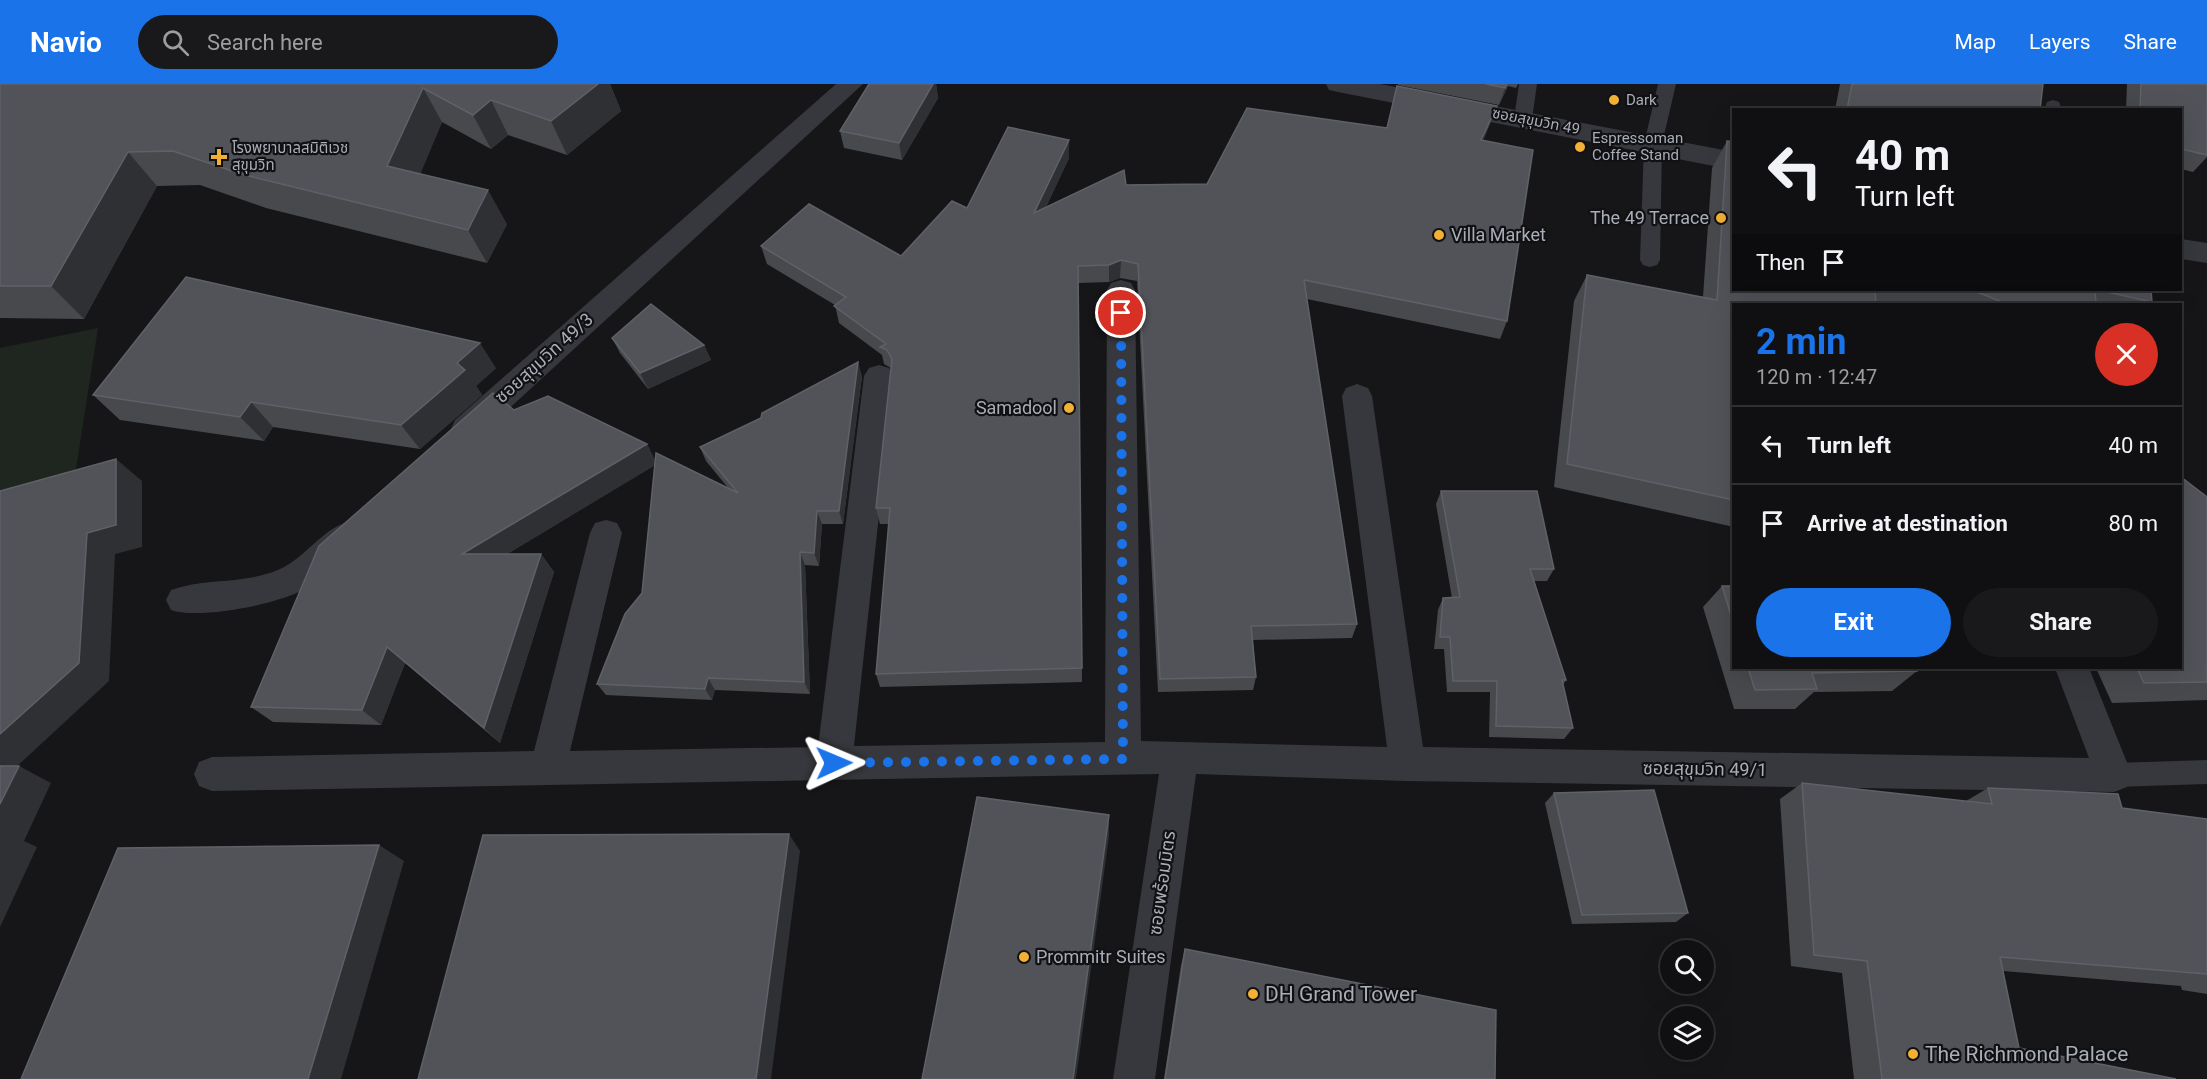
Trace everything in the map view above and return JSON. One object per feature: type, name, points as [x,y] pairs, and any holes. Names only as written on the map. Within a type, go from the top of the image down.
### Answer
[{"type":"street","name":"ซอยสุขุมวิท 49/3","points":[[441,451],[851,84]]},
{"type":"street","name":"ซอยสุขุมวิท 49","points":[[1338,84],[1732,161]]},
{"type":"street","points":[[2182,249],[2207,253]]},
{"type":"street","points":[[1121,290],[1123,759]]},
{"type":"street","points":[[834,763],[879,376]]},
{"type":"street","points":[[1357,396],[1407,764]]},
{"type":"street","points":[[183,600],[253,592],[293,579],[364,521]]},
{"type":"street","points":[[549,768],[606,533]]},
{"type":"street","points":[[2072,669],[2114,775]]},
{"type":"street","name":"ซอยสุขุมวิท 49/1","points":[[212,774],[1180,758],[1407,764],[2114,775]]},
{"type":"street","name":"ซอยพร้อมมิตร","points":[[1134,1079],[1180,758]]},
{"type":"lane","points":[[1523,119],[1527,84]]},
{"type":"lane","points":[[1650,260],[1653,144],[1667,84]]},
{"type":"lane","points":[[2114,775],[2207,772]]},
{"type":"shaded area","points":[[98,328],[74,482],[0,498],[0,348]]},
{"type":"building","name":"โรงพยาบาลสมิติเวช สุขุมวิท","points":[[0,84],[598,84],[551,121],[491,100],[473,115],[423,88],[387,166],[488,190],[468,230],[241,174],[173,151],[128,152],[51,286],[0,286]]},
{"type":"building","points":[[869,84],[933,84],[899,143],[840,131]]},
{"type":"building","points":[[1486,84],[1507,84],[1505,88]]},
{"type":"building","points":[[1852,84],[2043,84],[2040,108],[1847,108]]},
{"type":"building","points":[[2141,84],[2207,84],[2207,155],[2182,149],[2182,108],[2140,108]]},
{"type":"building","points":[[1397,86],[1497,106],[1481,140],[1533,150],[1507,321],[1304,280],[1357,624],[1251,626],[1256,677],[1160,679],[1138,264],[1121,260],[1109,265],[1078,266],[1082,668],[876,674],[890,508],[876,508],[892,359],[887,350],[880,347],[886,344],[834,306],[846,297],[761,246],[809,204],[901,256],[952,201],[967,208],[1008,127],[1069,140],[1034,213],[1124,170],[1126,185],[1207,184],[1247,108],[1387,128]]},
{"type":"building","points":[[1727,141],[1732,142],[1732,291],[1875,291],[1876,303],[1732,303],[1732,500],[1567,464],[1587,275],[1717,300]]},
{"type":"building","points":[[186,277],[480,343],[457,363],[465,370],[401,425],[251,402],[240,417],[93,395]]},
{"type":"building","points":[[1974,291],[2095,291],[2096,303],[2004,303]]},
{"type":"building","points":[[2102,291],[2151,291],[2152,302]]},
{"type":"building","points":[[651,304],[704,345],[640,373],[612,338]]},
{"type":"building","points":[[858,362],[839,511],[817,511],[814,553],[800,552],[804,682],[708,678],[705,689],[597,684],[625,614],[642,593],[656,453],[738,493],[700,447],[761,418],[762,413]]},
{"type":"building","points":[[493,393],[514,410],[548,396],[647,444],[462,554],[541,554],[484,728],[387,647],[362,710],[251,707],[319,546]]},
{"type":"building","points":[[116,459],[116,525],[87,533],[79,663],[0,734],[0,491]]},
{"type":"building","points":[[2182,478],[2207,497],[2207,682],[2144,683],[2137,669],[2182,669]]},
{"type":"building","points":[[1441,491],[1537,491],[1554,569],[1530,569],[1566,680],[1562,680],[1573,728],[1496,726],[1497,681],[1453,681],[1450,637],[1440,637],[1443,598],[1460,597]]},
{"type":"building","points":[[1722,586],[1732,586],[1732,618]]},
{"type":"building","points":[[1748,669],[1916,669],[1917,671],[1812,673],[1817,689],[1755,690]]},
{"type":"building","points":[[0,766],[19,766],[0,804]]},
{"type":"building","points":[[1802,783],[1992,804],[1988,788],[2118,794],[2122,808],[2207,819],[2207,974],[2000,957],[2019,1048],[2176,1079],[1882,1079],[1867,961],[1814,955]]},
{"type":"building","points":[[1654,790],[1688,913],[1582,915],[1554,793]]},
{"type":"building","name":"Prommitr Suites","points":[[977,797],[1109,815],[1073,1079],[922,1079]]},
{"type":"building","points":[[789,834],[756,1079],[418,1079],[483,835]]},
{"type":"building","points":[[379,845],[308,1079],[21,1079],[118,848]]},
{"type":"building","name":"DH Grand Tower","points":[[1185,949],[1496,1010],[1495,1079],[1165,1079]]},
{"type":"place","name":"Dark","points":[[1614,100]]},
{"type":"place","name":"Espressoman Coffee Stand","points":[[1580,147]]},
{"type":"place","name":"โรงพยาบาลสมิติเวช สุขุมวิท","points":[[219,157]]},
{"type":"place","name":"The 49 Terrace","points":[[1721,218]]},
{"type":"place","name":"Villa Market","points":[[1439,235]]},
{"type":"place","name":"Samadool","points":[[1069,408]]},
{"type":"place","name":"Prommitr Suites","points":[[1024,957]]},
{"type":"place","name":"DH Grand Tower","points":[[1253,994]]},
{"type":"place","name":"The Richmond Palace","points":[[1913,1054]]},
{"type":"route","points":[[834,763],[1123,759],[1121,313]]}]
